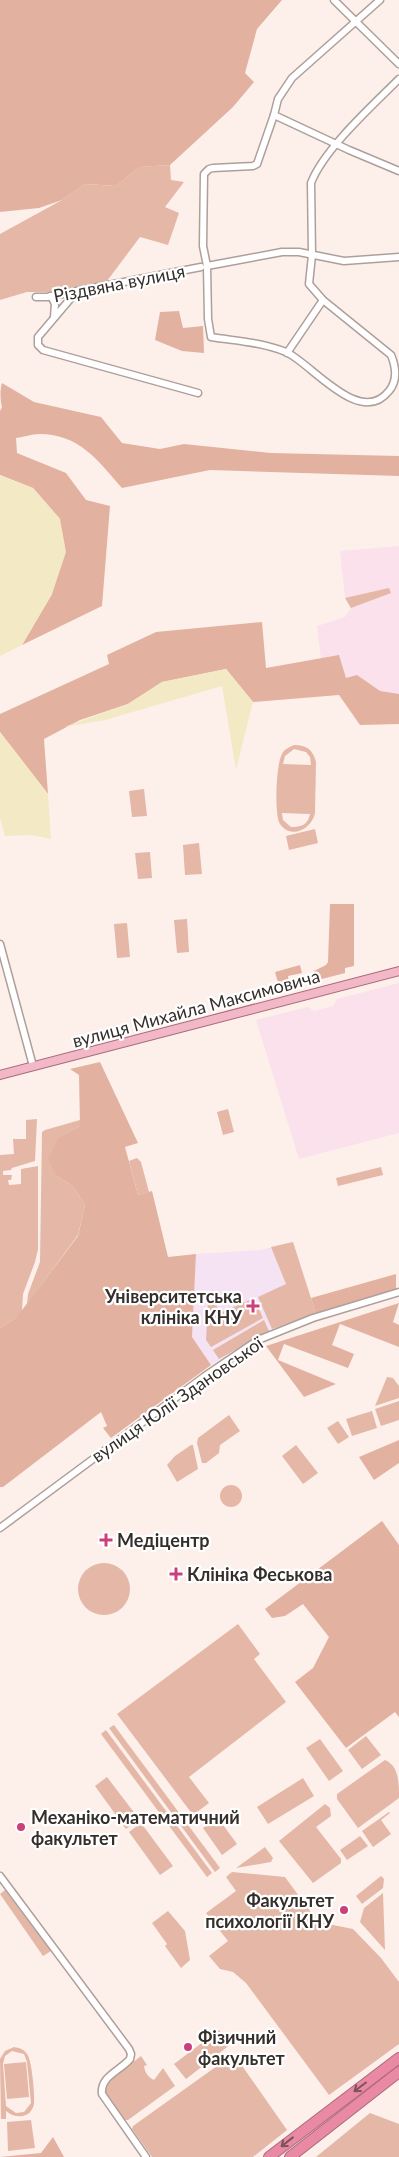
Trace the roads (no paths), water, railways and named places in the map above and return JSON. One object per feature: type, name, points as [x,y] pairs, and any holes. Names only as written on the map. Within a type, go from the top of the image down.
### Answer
[{"type":"highway","points":[[269,2157],[399,2058]]},
{"type":"highway","points":[[290,2157],[399,2072]]},
{"type":"main road","name":"вулиця Михайла Максимовича","points":[[0,1075],[399,971]]},
{"type":"street","points":[[334,0],[399,64]]},
{"type":"street","points":[[380,0],[292,78],[278,98],[257,164],[253,166],[213,168],[204,174],[203,246],[211,337],[264,345],[287,353],[352,400],[359,402],[374,400],[390,390],[395,374],[391,355],[323,300],[309,284],[312,256],[311,183],[314,174],[337,145],[399,79]]},
{"type":"street","points":[[274,115],[303,127],[337,145],[399,170]]},
{"type":"street","name":"Різдвяна вулиця","points":[[36,297],[51,296],[282,252],[299,252],[312,256],[344,260],[399,257]]},
{"type":"street","points":[[77,291],[38,337],[38,345],[43,350],[198,393]]},
{"type":"street","points":[[51,296],[55,304],[54,318]]},
{"type":"street","points":[[287,353],[323,300]]},
{"type":"street","points":[[0,944],[33,1066]]},
{"type":"street","name":"вулиця Юлії Здановської","points":[[0,1528],[209,1373],[258,1340],[313,1318],[399,1292]]},
{"type":"street","points":[[0,1876],[130,2052],[131,2056],[127,2062],[104,2081],[101,2087],[102,2094],[146,2157]]},
{"type":"place","name":"Університетська клініка КНУ","points":[[253,1306]]},
{"type":"place","name":"Медіцентр","points":[[106,1540]]},
{"type":"place","name":"Клініка Феськова","points":[[176,1574]]},
{"type":"place","name":"Механіко-математичний факультет","points":[[21,1827]]},
{"type":"place","name":"Факультет психології КНУ","points":[[344,1910]]},
{"type":"place","name":"Фізичний факультет","points":[[188,2047]]}]
